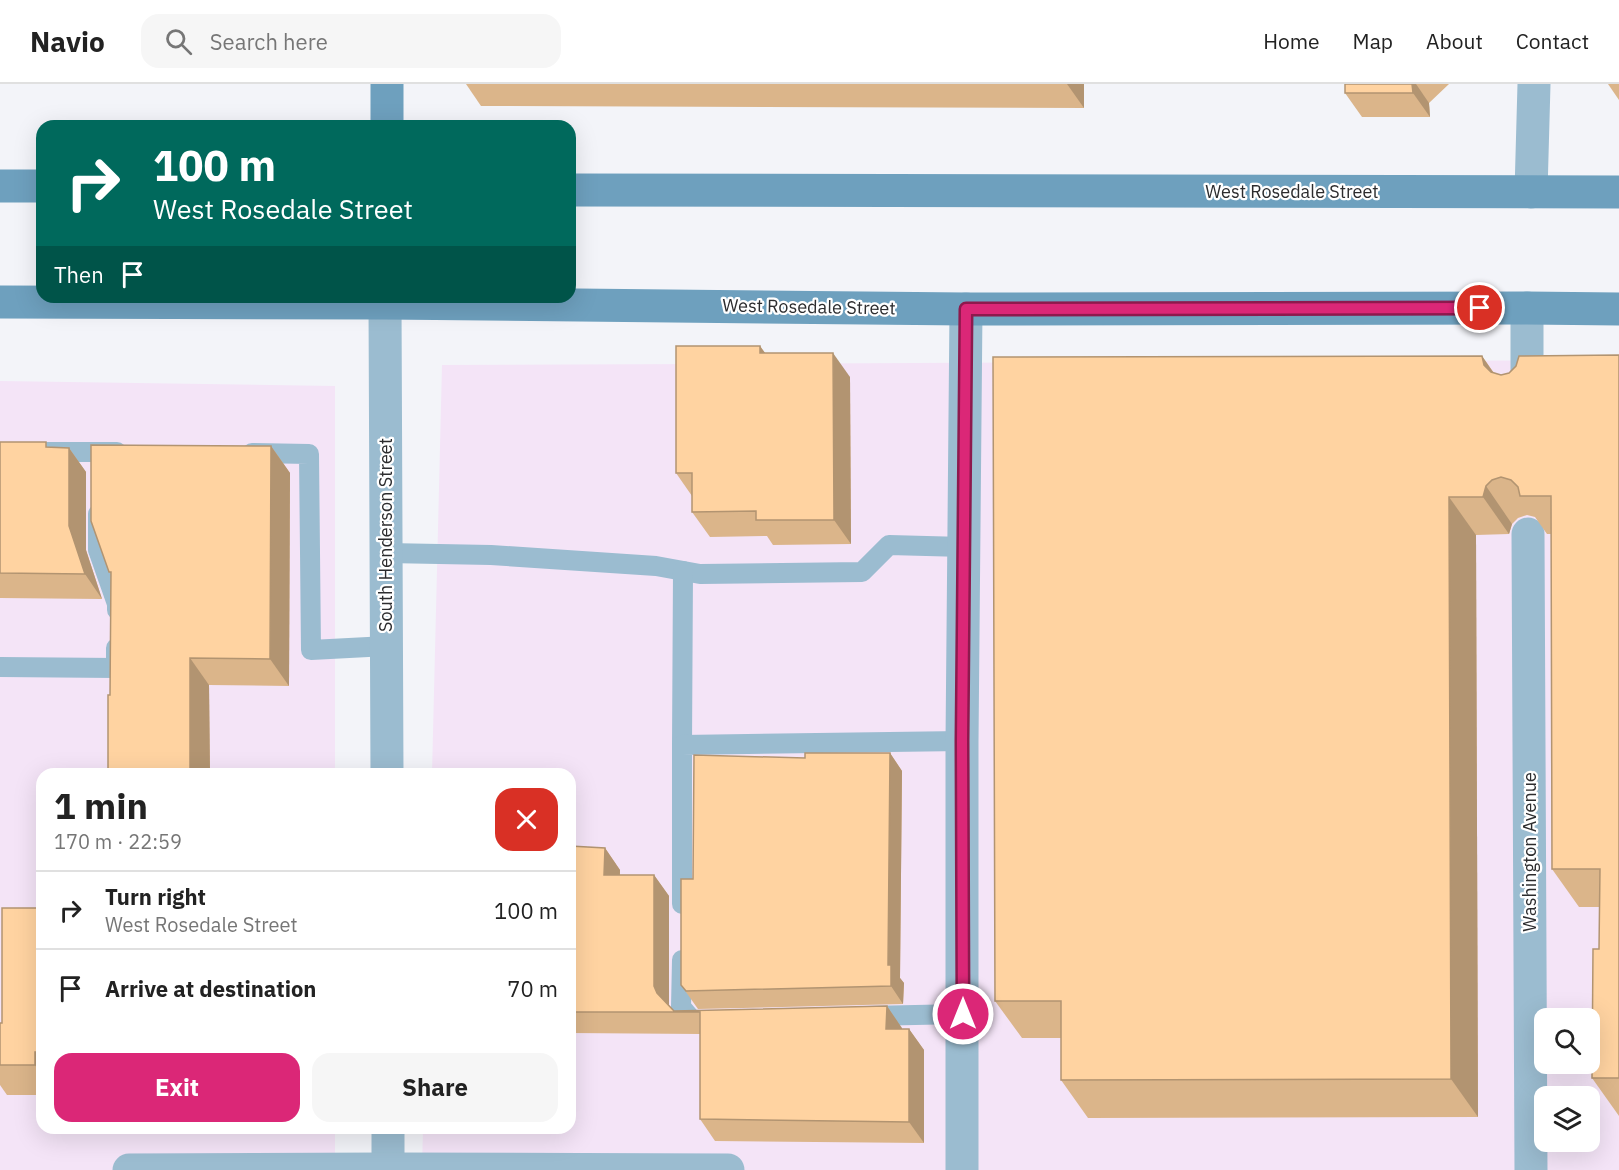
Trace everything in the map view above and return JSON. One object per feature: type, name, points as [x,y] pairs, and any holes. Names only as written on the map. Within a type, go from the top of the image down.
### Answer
[{"type":"main road","points":[[387,84],[387,120]]},
{"type":"main road","points":[[0,186],[36,186]]},
{"type":"main road","name":"West Rosedale Street","points":[[576,190],[1619,192]]},
{"type":"main road","name":"West Rosedale Street","points":[[0,302],[36,302]]},
{"type":"main road","name":"West Rosedale Street","points":[[576,303],[966,309],[1619,309]]},
{"type":"street","points":[[1531,192],[1534,84]]},
{"type":"street","name":"South Henderson Street","points":[[385,303],[387,768]]},
{"type":"street","points":[[1527,308],[1527,394]]},
{"type":"street","points":[[963,1170],[962,741],[966,309]]},
{"type":"street","name":"Washington Avenue","points":[[1528,534],[1531,1170]]},
{"type":"street","points":[[388,1134],[388,1169]]},
{"type":"street","points":[[129,1170],[728,1170]]},
{"type":"lane","points":[[0,452],[133,453]]},
{"type":"lane","points":[[98,452],[98,474]]},
{"type":"lane","points":[[238,453],[309,454],[311,650],[387,646]]},
{"type":"lane","points":[[0,667],[116,668],[117,604],[98,550],[98,496]]},
{"type":"lane","points":[[387,553],[491,555],[656,566],[700,574],[862,572],[889,545],[964,547]]},
{"type":"lane","points":[[682,924],[683,571]]},
{"type":"lane","points":[[682,745],[962,741]]},
{"type":"lane","points":[[682,948],[681,1007],[693,1021],[727,1020]]},
{"type":"lane","points":[[854,1017],[963,1014]]},
{"type":"shaded area","points":[[1619,360],[1619,1170],[422,1170],[423,1134],[576,1134],[576,768],[432,768],[442,365]]},
{"type":"shaded area","points":[[0,381],[335,386],[335,768],[36,768],[36,1134],[335,1134],[335,1170],[0,1170]]},
{"type":"building","points":[[1345,84],[1412,84],[1413,93],[1345,93]]},
{"type":"building","points":[[676,346],[760,346],[760,353],[833,353],[834,520],[756,520],[756,511],[692,512],[692,473],[676,473]]},
{"type":"building","points":[[1619,355],[1619,1078],[1592,1078],[1592,1074],[1600,1074],[1600,1008],[1593,1008],[1593,949],[1599,949],[1600,869],[1552,869],[1551,496],[1520,496],[1518,487],[1511,480],[1501,477],[1492,480],[1486,486],[1483,497],[1449,497],[1451,1079],[1061,1080],[1061,1001],[995,1001],[993,357],[1482,356],[1484,365],[1491,372],[1501,375],[1509,373],[1516,366],[1519,356]]},
{"type":"building","points":[[0,442],[46,442],[46,447],[69,448],[69,526],[85,574],[0,573]]},
{"type":"building","points":[[91,445],[271,446],[270,659],[190,658],[190,768],[108,768],[111,572],[109,572],[91,521]]},
{"type":"building","points":[[805,753],[890,753],[888,965],[891,965],[891,986],[686,991],[681,985],[681,879],[693,879],[694,755],[805,758]]},
{"type":"building","points":[[576,846],[605,848],[604,875],[654,875],[654,986],[657,993],[674,1011],[887,1006],[886,1029],[909,1029],[909,1122],[700,1119],[700,1012],[576,1012]]},
{"type":"building","points":[[2,908],[36,908],[35,1065],[0,1065],[0,1023],[2,1023]]},
{"type":"route","points":[[963,1014],[962,741],[966,309],[1480,308]]}]
